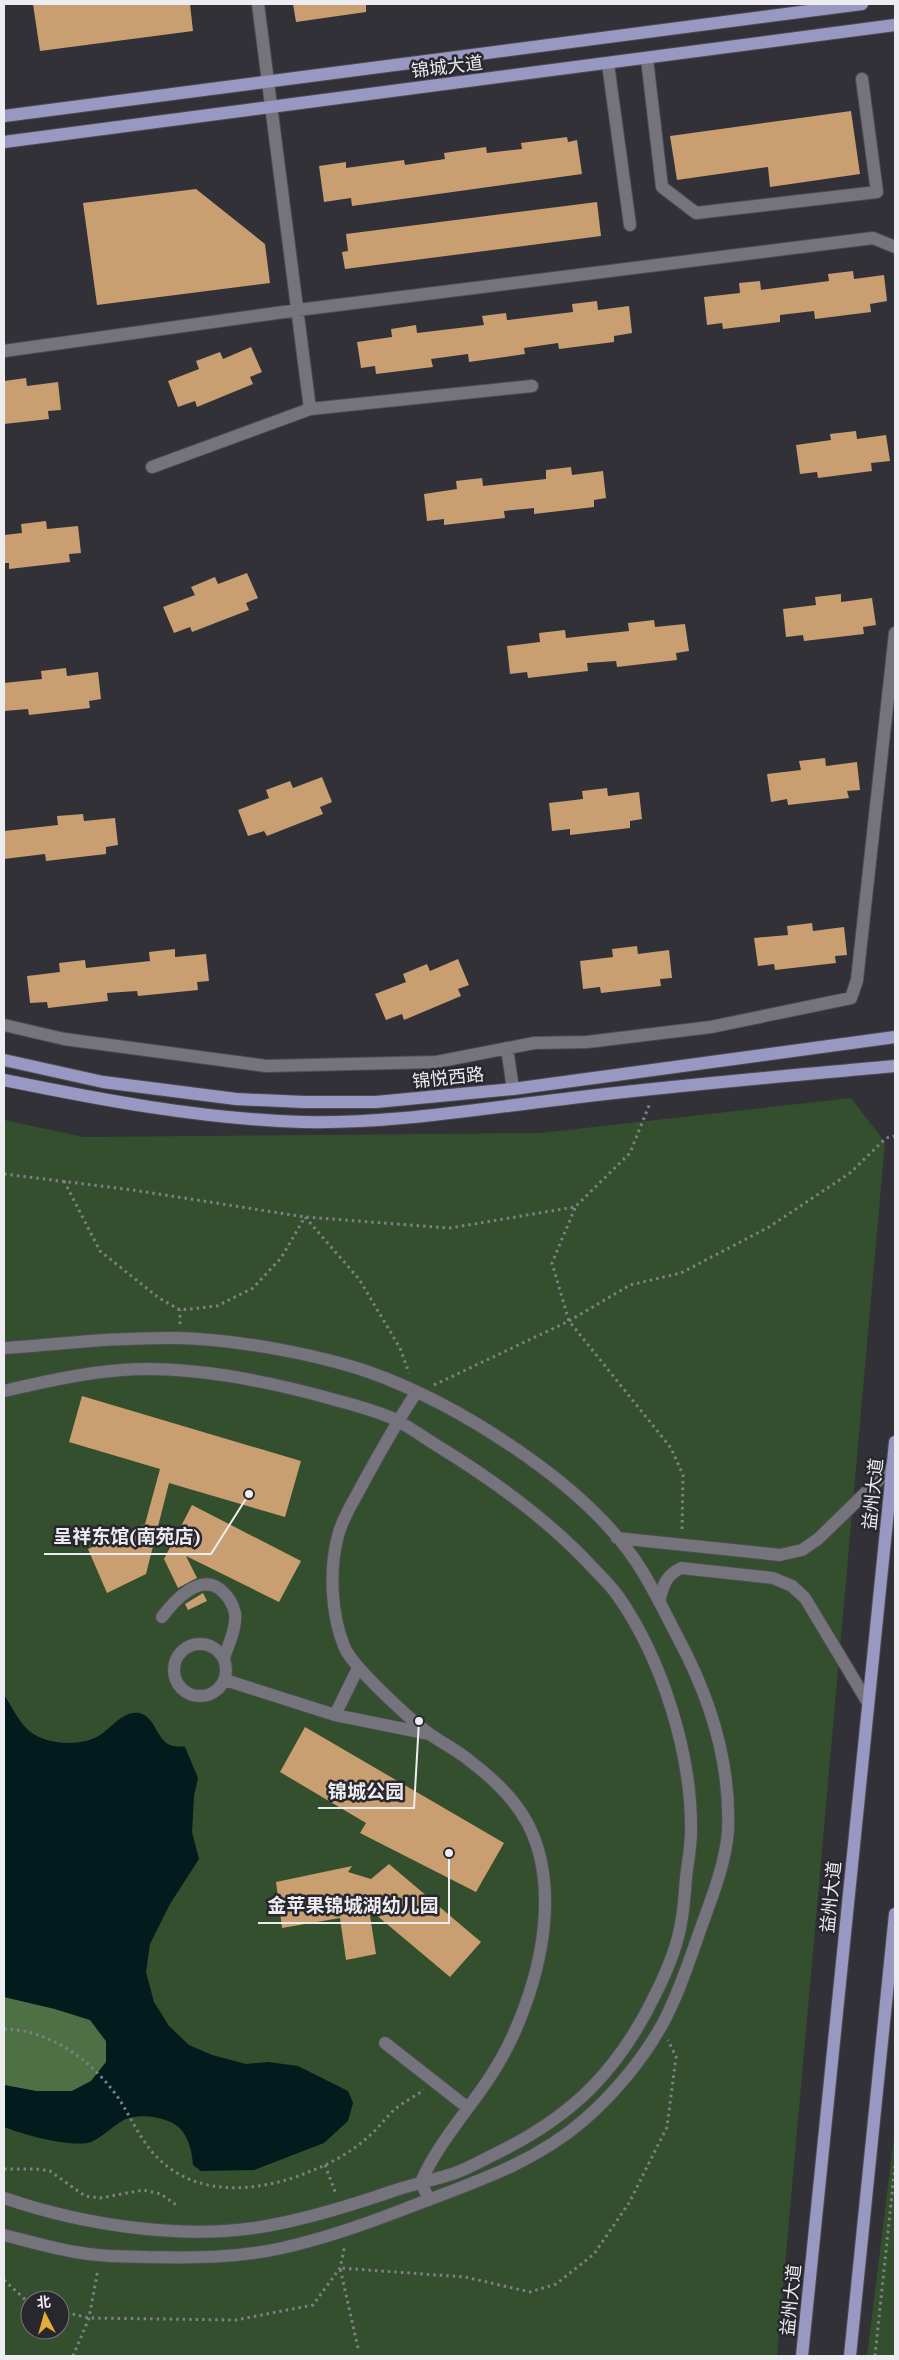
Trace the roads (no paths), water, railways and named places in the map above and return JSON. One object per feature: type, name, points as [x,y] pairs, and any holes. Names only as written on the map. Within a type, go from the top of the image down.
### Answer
[{"type":"main road","name":"锦城大道","points":[[4,116],[862,4]]},
{"type":"main road","name":"锦城大道","points":[[4,142],[895,25]]},
{"type":"main road","name":"锦悦西路","points":[[4,1060],[103,1082],[236,1099],[304,1102],[376,1102],[513,1088],[895,1037]]},
{"type":"main road","name":"锦悦西路","points":[[4,1080],[100,1100],[176,1110],[302,1122],[376,1121],[656,1088],[895,1066]]},
{"type":"main road","name":"益州大道","points":[[802,2356],[867,1701],[895,1442]]},
{"type":"main road","points":[[850,2356],[895,1914]]},
{"type":"street","points":[[258,4],[310,409]]},
{"type":"street","points":[[647,59],[662,187],[696,213],[877,192],[862,79]]},
{"type":"street","points":[[608,64],[630,224]]},
{"type":"street","points":[[4,351],[298,310],[873,238],[895,247]]},
{"type":"street","points":[[152,467],[310,409],[532,386]]},
{"type":"street","points":[[4,1025],[64,1039],[266,1066],[436,1062],[534,1043],[586,1042],[711,1027],[850,998],[857,980],[895,633]]},
{"type":"street","points":[[507,1048],[513,1088]]},
{"type":"street","points":[[4,1348],[180,1338],[233,1343],[314,1357],[370,1373],[416,1393],[478,1424],[526,1456],[596,1514],[635,1559],[692,1664],[710,1704],[720,1743],[725,1774],[728,1830],[724,1861],[679,1989],[662,2026],[615,2089],[583,2121],[532,2158],[458,2190],[348,2230],[279,2249],[221,2256],[100,2256],[45,2246],[4,2235]]},
{"type":"street","points":[[4,1391],[64,1378],[124,1370],[173,1370],[287,1386],[367,1409],[397,1421],[476,1470],[521,1502],[569,1541],[615,1591],[633,1619],[657,1666],[665,1690],[687,1776],[691,1831],[681,1926],[669,1966],[649,2008],[600,2081],[571,2109],[529,2138],[454,2173],[342,2208],[274,2225],[222,2231],[163,2230],[100,2224],[49,2213],[4,2198]]},
{"type":"street","points":[[416,1393],[397,1421],[351,1506],[338,1535],[334,1569],[335,1609],[344,1647],[358,1668],[429,1734],[469,1760],[505,1791],[528,1822],[542,1864],[545,1906],[542,1942],[535,1978],[510,2040],[491,2076],[437,2149],[422,2182],[429,2200]]},
{"type":"street","points":[[617,1538],[780,1555],[802,1550],[818,1539],[892,1467]]},
{"type":"street","points":[[659,1602],[664,1582],[671,1573],[680,1568],[773,1578],[792,1586],[805,1598],[867,1701]]},
{"type":"street","points":[[162,1617],[175,1600],[192,1589],[206,1584],[216,1585],[232,1603],[235,1614],[234,1628],[224,1658]]},
{"type":"street","points":[[196,1644],[207,1645],[217,1650],[224,1658],[227,1669],[225,1680],[219,1689],[209,1695],[198,1697],[188,1694],[179,1687],[174,1671],[178,1656],[186,1648],[196,1644]]},
{"type":"street","points":[[335,1715],[358,1668]]},
{"type":"street","points":[[225,1680],[335,1715],[429,1734]]},
{"type":"street","points":[[385,2043],[468,2108]]},
{"type":"place","name":"呈祥东馆(南苑店)","points":[[249,1494]]},
{"type":"place","name":"锦城公园","points":[[419,1721]]},
{"type":"place","name":"金苹果锦城湖幼儿园","points":[[449,1853]]}]
